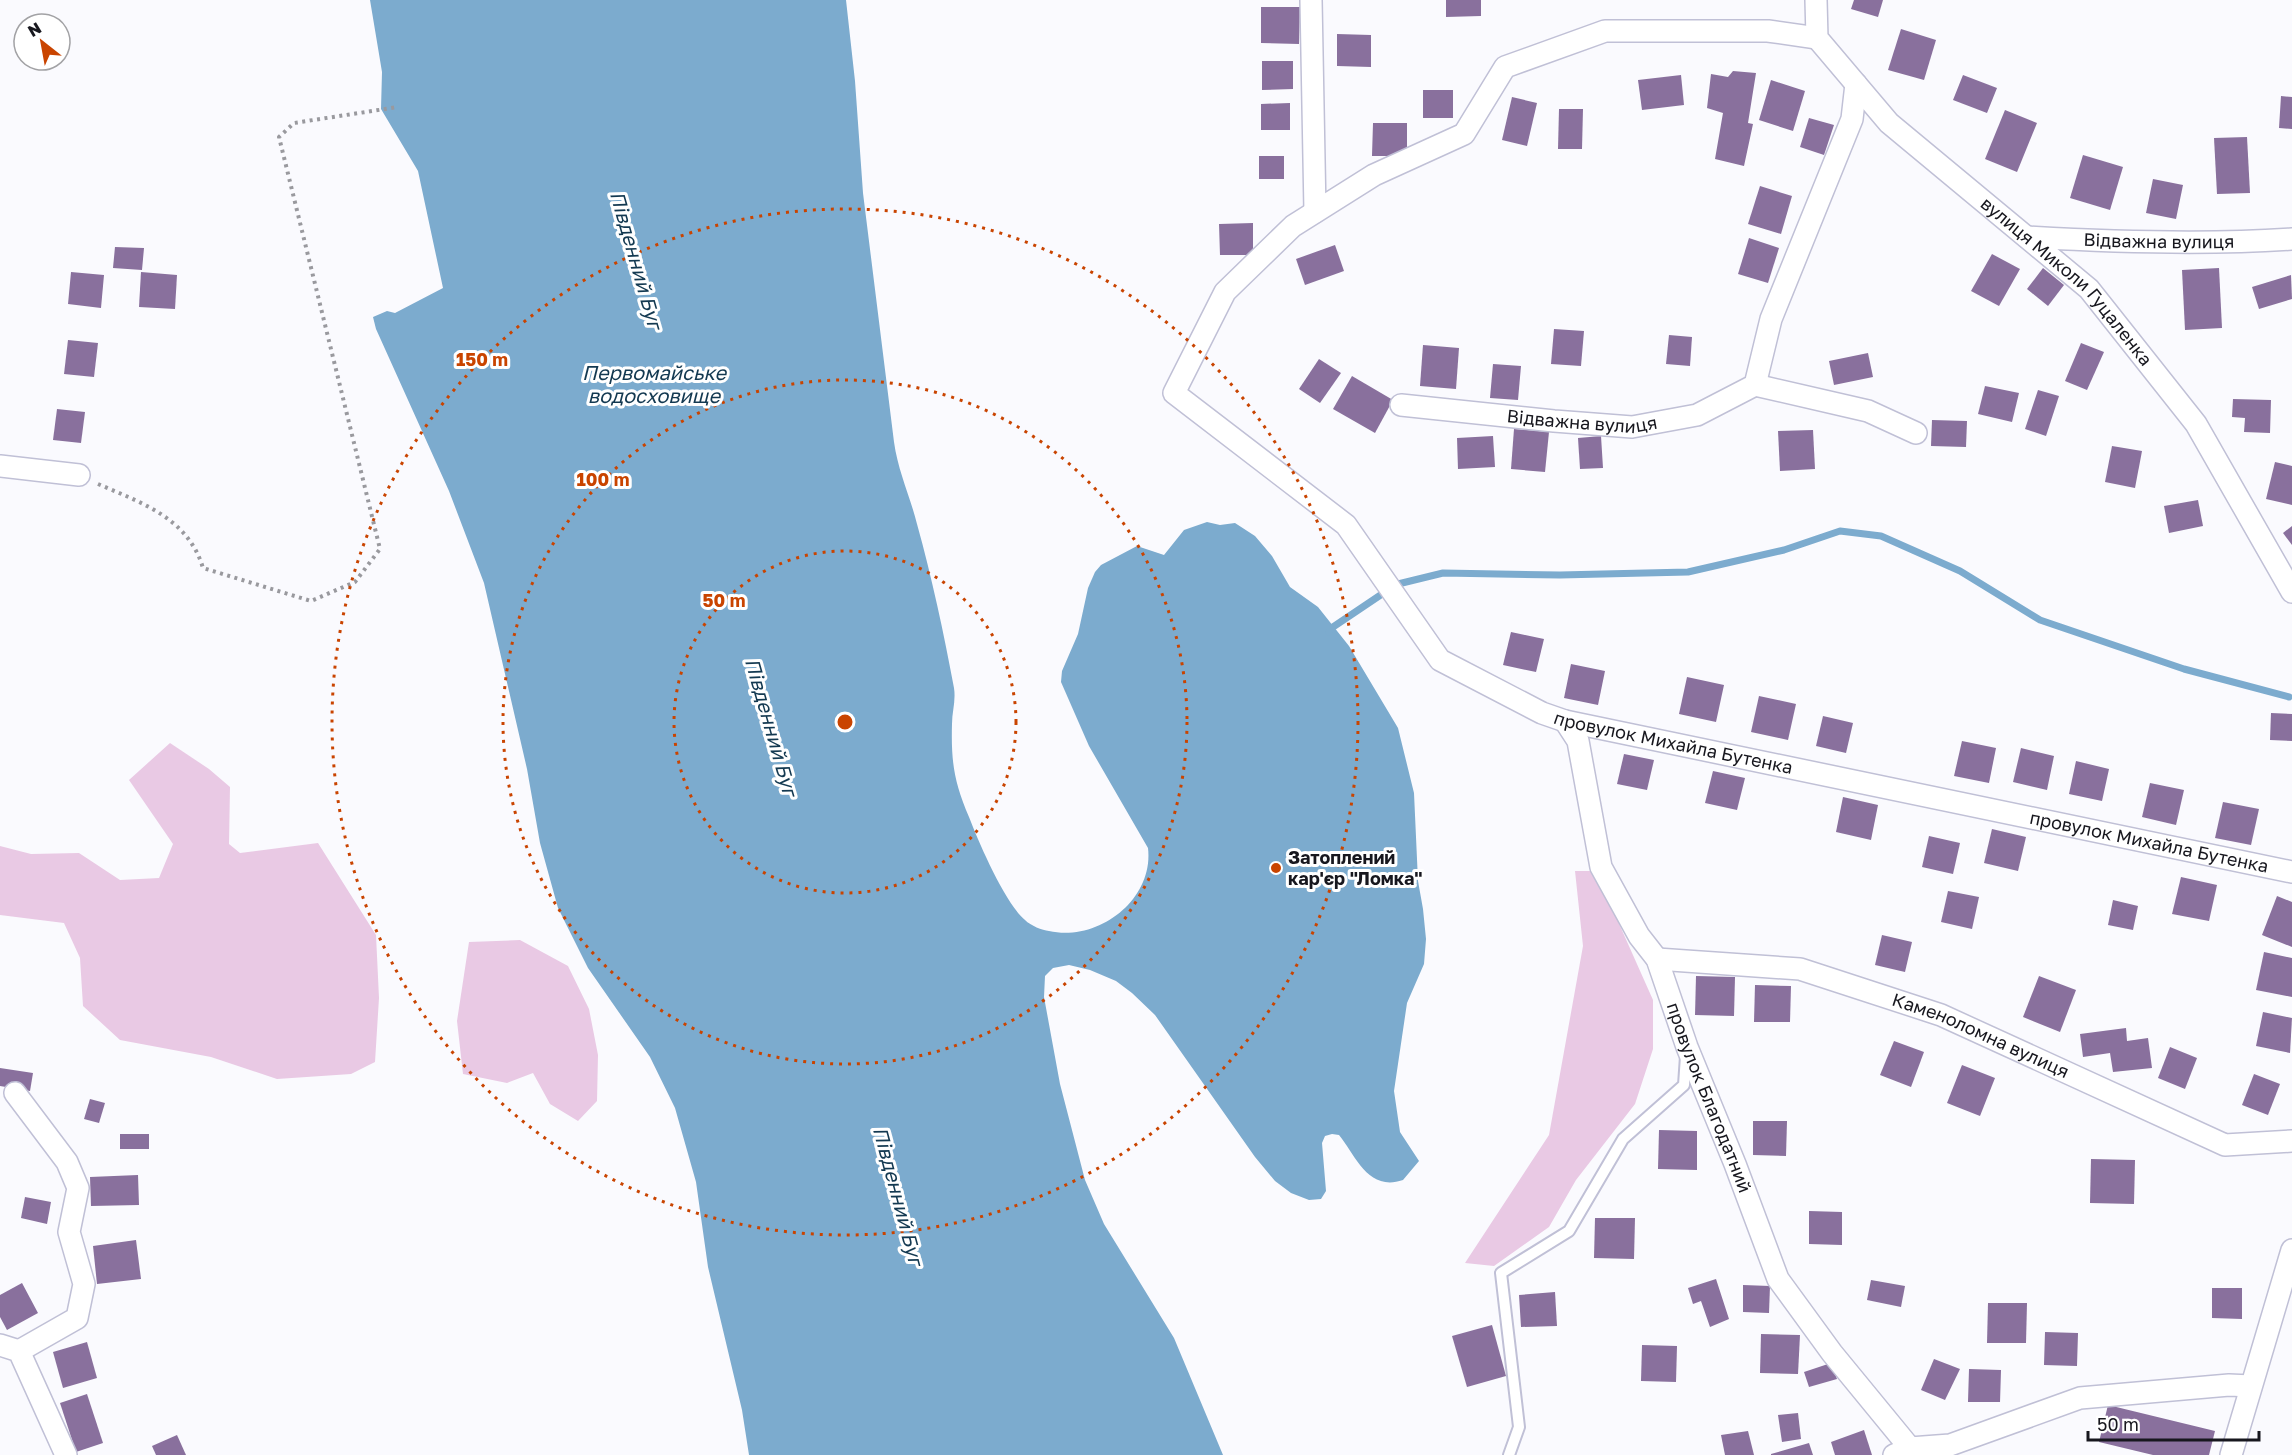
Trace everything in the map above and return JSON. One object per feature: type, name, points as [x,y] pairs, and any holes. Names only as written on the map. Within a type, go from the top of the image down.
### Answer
[{"type":"street","points":[[1311,0],[1315,213]]},
{"type":"street","points":[[1315,213],[1374,175],[1464,134],[1505,67],[1605,30],[1768,31],[1817,38],[1816,0]]},
{"type":"street","name":"вулиця Миколи Гуцаленка","points":[[1817,38],[1889,123],[2089,289],[2196,424],[2292,592]]},
{"type":"street","points":[[1856,84],[1852,119],[1770,320],[1755,384],[1869,411],[1916,433]]},
{"type":"street","name":"провулок Михайла Бутенка","points":[[1315,213],[1293,226],[1225,292],[1174,393],[1346,525],[1440,660],[1542,713],[1565,721],[2292,872]]},
{"type":"street","name":"Відважна вулиця","points":[[2027,237],[2091,240],[2262,241],[2292,239]]},
{"type":"street","name":"Відважна вулиця","points":[[1401,405],[1632,427],[1697,415],[1755,384]]},
{"type":"street","points":[[0,466],[79,476]]},
{"type":"street","name":"провулок Благодатний","points":[[1565,721],[1578,741],[1601,867],[1639,936],[1657,959],[1687,1047],[1735,1164],[1778,1279],[1902,1451]]},
{"type":"street","name":"Каменоломна вулиця","points":[[1657,959],[1800,969],[1941,1015],[2225,1145],[2292,1141]]},
{"type":"street","points":[[15,1094],[67,1162],[78,1188],[69,1232],[84,1284],[77,1318],[10,1348],[66,1455]]},
{"type":"street","points":[[2231,1455],[2292,1250]]},
{"type":"street","points":[[1902,1451],[1950,1445],[2080,1398],[2229,1385],[2251,1386]]},
{"type":"lane","points":[[1509,1455],[1519,1426],[1501,1273],[1569,1231],[1623,1139],[1684,1085],[1687,1047]]},
{"type":"path","points":[[79,476],[153,508],[187,535],[198,553],[203,568],[311,601],[355,582],[380,549],[279,137],[294,123],[398,107]]},
{"type":"shaded area","points":[[170,743],[209,769],[230,787],[229,844],[240,853],[318,843],[376,935],[379,998],[375,1062],[351,1074],[277,1079],[211,1057],[120,1040],[83,1006],[80,958],[64,923],[0,915],[0,846],[31,854],[79,853],[120,880],[159,878],[173,844],[129,780]]},
{"type":"shaded area","points":[[1575,871],[1593,871],[1653,1000],[1653,1049],[1635,1104],[1576,1180],[1549,1227],[1494,1266],[1465,1263],[1549,1135],[1583,946]]},
{"type":"shaded area","points":[[520,940],[568,966],[589,1009],[598,1055],[597,1101],[578,1121],[550,1104],[533,1073],[507,1083],[463,1074],[457,1021],[469,942]]},
{"type":"water","name":"Первомайське водосховище","points":[[370,0],[846,0],[855,81],[863,193],[894,442],[928,565],[954,688],[952,737],[954,772],[964,805],[993,872],[1017,912],[1027,922],[1043,930],[1068,933],[1086,930],[1103,923],[1119,913],[1132,900],[1142,884],[1147,867],[1148,848],[1089,746],[1061,682],[1062,671],[1078,634],[1088,588],[1095,572],[1101,565],[1137,546],[1164,555],[1184,530],[1207,522],[1220,525],[1235,523],[1255,536],[1272,556],[1290,587],[1318,607],[1349,646],[1398,728],[1414,793],[1418,881],[1426,939],[1424,964],[1407,1003],[1394,1091],[1400,1132],[1419,1161],[1403,1180],[1391,1182],[1372,1177],[1357,1162],[1339,1135],[1332,1134],[1325,1136],[1322,1143],[1326,1191],[1321,1199],[1309,1200],[1291,1193],[1275,1181],[1255,1157],[1155,1015],[1132,993],[1116,981],[1090,970],[1069,965],[1053,968],[1045,976],[1044,997],[1060,1084],[1085,1180],[1104,1224],[1174,1338],[1223,1455],[749,1455],[742,1410],[708,1267],[696,1182],[675,1108],[650,1057],[588,968],[558,908],[540,843],[527,769],[484,583],[449,491],[376,329],[373,317],[387,311],[395,313],[443,288],[418,171],[381,109],[382,72]]},
{"type":"building","points":[[1446,0],[1481,0],[1481,16],[1446,17]]},
{"type":"building","points":[[1854,0],[1883,0],[1878,17],[1851,9]]},
{"type":"building","points":[[1261,7],[1300,7],[1299,44],[1261,43]]},
{"type":"building","points":[[1901,29],[1936,40],[1924,80],[1888,70]]},
{"type":"building","points":[[1337,34],[1371,35],[1371,67],[1337,66]]},
{"type":"building","points":[[1262,61],[1293,61],[1293,89],[1262,90]]},
{"type":"building","points":[[1733,71],[1756,73],[1748,123],[1753,124],[1744,166],[1715,159],[1723,113],[1707,108],[1711,74],[1728,77]]},
{"type":"building","points":[[1681,75],[1684,105],[1642,110],[1638,80]]},
{"type":"building","points":[[1963,75],[1997,88],[1987,113],[1953,100]]},
{"type":"building","points":[[1771,80],[1805,91],[1793,131],[1759,120]]},
{"type":"building","points":[[1423,90],[1453,90],[1453,118],[1423,118]]},
{"type":"building","points":[[2281,96],[2292,97],[2292,129],[2279,128]]},
{"type":"building","points":[[1512,97],[1537,103],[1527,146],[1502,140]]},
{"type":"building","points":[[1290,103],[1290,130],[1261,130],[1261,104]]},
{"type":"building","points":[[1559,109],[1583,109],[1582,149],[1558,149]]},
{"type":"building","points":[[2005,110],[2037,123],[2017,172],[1985,159]]},
{"type":"building","points":[[1809,118],[1834,125],[1824,155],[1800,147]]},
{"type":"building","points":[[1373,123],[1407,123],[1407,156],[1372,156]]},
{"type":"building","points":[[2247,137],[2250,193],[2217,194],[2214,138]]},
{"type":"building","points":[[2083,155],[2123,167],[2110,210],[2070,198]]},
{"type":"building","points":[[1259,156],[1284,156],[1284,179],[1259,179]]},
{"type":"building","points":[[2153,179],[2183,185],[2176,219],[2146,213]]},
{"type":"building","points":[[1760,186],[1792,196],[1781,234],[1748,224]]},
{"type":"building","points":[[1253,223],[1253,255],[1220,255],[1219,224]]},
{"type":"building","points":[[1749,238],[1779,248],[1768,283],[1738,274]]},
{"type":"building","points":[[1335,245],[1344,271],[1305,285],[1296,259]]},
{"type":"building","points":[[115,247],[144,248],[142,270],[113,268]]},
{"type":"building","points":[[1992,254],[2020,269],[1999,306],[1971,291]]},
{"type":"building","points":[[2043,268],[2064,285],[2048,306],[2027,289]]},
{"type":"building","points":[[2219,268],[2222,328],[2185,330],[2182,270]]},
{"type":"building","points":[[71,272],[104,275],[101,308],[68,304]]},
{"type":"building","points":[[141,272],[177,275],[175,309],[139,307]]},
{"type":"building","points":[[2291,275],[2292,299],[2259,309],[2252,287]]},
{"type":"building","points":[[1554,329],[1584,331],[1581,366],[1551,364]]},
{"type":"building","points":[[1669,335],[1692,337],[1690,366],[1666,364]]},
{"type":"building","points":[[68,340],[98,343],[94,377],[64,374]]},
{"type":"building","points":[[2081,343],[2104,352],[2087,390],[2065,381]]},
{"type":"building","points":[[1423,345],[1459,348],[1456,389],[1420,386]]},
{"type":"building","points":[[1868,353],[1873,377],[1834,385],[1829,361]]},
{"type":"building","points":[[1319,359],[1341,373],[1320,403],[1299,389]]},
{"type":"building","points":[[1493,364],[1521,366],[1518,400],[1490,398]]},
{"type":"building","points":[[1352,376],[1393,400],[1375,433],[1333,409]]},
{"type":"building","points":[[1985,386],[2019,393],[2012,422],[1978,414]]},
{"type":"building","points":[[2038,390],[2059,396],[2046,436],[2025,429]]},
{"type":"building","points":[[2233,399],[2271,400],[2270,433],[2244,432],[2245,418],[2232,417]]},
{"type":"building","points":[[57,409],[85,412],[81,443],[53,440]]},
{"type":"building","points":[[1932,420],[1967,421],[1966,447],[1931,446]]},
{"type":"building","points":[[1514,429],[1549,432],[1545,472],[1511,469]]},
{"type":"building","points":[[1813,430],[1815,469],[1780,471],[1778,431]]},
{"type":"building","points":[[1493,436],[1495,467],[1458,469],[1457,438]]},
{"type":"building","points":[[1601,436],[1603,468],[1580,469],[1578,438]]},
{"type":"building","points":[[2112,446],[2142,451],[2135,488],[2105,482]]},
{"type":"building","points":[[2275,462],[2292,466],[2292,505],[2266,499]]},
{"type":"building","points":[[2198,500],[2203,526],[2169,533],[2164,506]]},
{"type":"building","points":[[2292,526],[2292,545],[2283,533]]},
{"type":"building","points":[[1511,632],[1544,639],[1536,672],[1503,665]]},
{"type":"building","points":[[1571,664],[1605,671],[1598,705],[1564,698]]},
{"type":"building","points":[[1687,677],[1724,685],[1716,722],[1679,714]]},
{"type":"building","points":[[1759,696],[1796,704],[1788,740],[1751,732]]},
{"type":"building","points":[[2271,713],[2292,714],[2292,741],[2270,740]]},
{"type":"building","points":[[1823,716],[1853,723],[1846,753],[1816,746]]},
{"type":"building","points":[[1962,741],[1996,748],[1989,783],[1954,776]]},
{"type":"building","points":[[2021,748],[2054,756],[2047,790],[2013,782]]},
{"type":"building","points":[[1624,754],[1654,760],[1647,790],[1617,784]]},
{"type":"building","points":[[2076,761],[2109,769],[2102,801],[2069,794]]},
{"type":"building","points":[[1713,771],[1745,778],[1737,810],[1705,803]]},
{"type":"building","points":[[2150,783],[2184,790],[2176,825],[2142,817]]},
{"type":"building","points":[[1843,797],[1878,805],[1871,840],[1836,832]]},
{"type":"building","points":[[2223,802],[2259,809],[2251,845],[2215,838]]},
{"type":"building","points":[[1992,829],[2026,837],[2018,871],[1984,863]]},
{"type":"building","points":[[1929,836],[1960,843],[1953,874],[1922,867]]},
{"type":"building","points":[[2181,877],[2217,885],[2209,921],[2172,914]]},
{"type":"building","points":[[1948,891],[1979,897],[1972,929],[1941,922]]},
{"type":"building","points":[[2277,896],[2292,902],[2292,947],[2262,935]]},
{"type":"building","points":[[2113,900],[2138,906],[2133,930],[2108,925]]},
{"type":"building","points":[[1882,935],[1912,942],[1905,972],[1875,965]]},
{"type":"building","points":[[2264,952],[2292,958],[2292,997],[2256,990]]},
{"type":"building","points":[[1696,976],[1735,977],[1734,1016],[1695,1015]]},
{"type":"building","points":[[2039,976],[2076,990],[2060,1032],[2023,1017]]},
{"type":"building","points":[[1755,985],[1791,986],[1790,1022],[1754,1022]]},
{"type":"building","points":[[2263,1012],[2292,1018],[2290,1053],[2256,1046]]},
{"type":"building","points":[[2126,1028],[2127,1041],[2148,1038],[2152,1068],[2113,1072],[2110,1053],[2083,1057],[2080,1034]]},
{"type":"building","points":[[1894,1041],[1924,1052],[1911,1087],[1880,1075]]},
{"type":"building","points":[[2170,1047],[2197,1058],[2185,1089],[2158,1078]]},
{"type":"building","points":[[1962,1065],[1995,1078],[1980,1116],[1947,1103]]},
{"type":"building","points":[[0,1068],[33,1073],[30,1091],[0,1086]]},
{"type":"building","points":[[2254,1074],[2280,1084],[2268,1115],[2242,1105]]},
{"type":"building","points":[[90,1099],[105,1103],[99,1123],[84,1119]]},
{"type":"building","points":[[1753,1121],[1787,1121],[1786,1156],[1753,1155]]},
{"type":"building","points":[[1659,1130],[1697,1131],[1697,1170],[1658,1169]]},
{"type":"building","points":[[120,1134],[149,1134],[149,1149],[120,1149]]},
{"type":"building","points":[[2091,1159],[2135,1160],[2134,1204],[2090,1203]]},
{"type":"building","points":[[138,1175],[139,1205],[91,1206],[90,1177]]},
{"type":"building","points":[[25,1197],[51,1202],[47,1224],[21,1218]]},
{"type":"building","points":[[1809,1211],[1842,1212],[1842,1245],[1809,1244]]},
{"type":"building","points":[[1595,1218],[1635,1218],[1634,1259],[1594,1258]]},
{"type":"building","points":[[136,1240],[141,1279],[97,1284],[93,1246]]},
{"type":"building","points":[[1716,1279],[1729,1319],[1710,1327],[1701,1301],[1693,1304],[1688,1288]]},
{"type":"building","points":[[1871,1280],[1905,1286],[1901,1307],[1867,1300]]},
{"type":"building","points":[[22,1283],[38,1313],[7,1330],[0,1317],[0,1295]]},
{"type":"building","points":[[1743,1285],[1770,1286],[1769,1313],[1743,1312]]},
{"type":"building","points":[[2212,1288],[2242,1288],[2242,1319],[2212,1318]]},
{"type":"building","points":[[1555,1292],[1557,1326],[1521,1327],[1519,1295]]},
{"type":"building","points":[[1988,1303],[2027,1303],[2026,1343],[1987,1343]]},
{"type":"building","points":[[1492,1325],[1506,1376],[1467,1387],[1452,1336]]},
{"type":"building","points":[[2045,1332],[2078,1333],[2077,1366],[2044,1365]]},
{"type":"building","points":[[1761,1334],[1800,1335],[1798,1374],[1760,1373]]},
{"type":"building","points":[[87,1342],[97,1378],[63,1388],[53,1352]]},
{"type":"building","points":[[1642,1345],[1677,1346],[1676,1382],[1641,1381]]},
{"type":"building","points":[[1934,1359],[1960,1369],[1945,1400],[1921,1390]]},
{"type":"building","points":[[1831,1363],[1837,1379],[1809,1387],[1804,1372]]},
{"type":"building","points":[[1969,1369],[2001,1370],[2000,1402],[1968,1402]]},
{"type":"building","points":[[87,1394],[103,1443],[76,1452],[60,1403]]},
{"type":"building","points":[[2108,1405],[2215,1431],[2209,1455],[2153,1455],[2099,1442]]},
{"type":"building","points":[[1798,1413],[1801,1439],[1782,1442],[1778,1415]]},
{"type":"building","points":[[1864,1430],[1872,1455],[1835,1455],[1831,1442]]},
{"type":"building","points":[[1748,1431],[1754,1455],[1725,1455],[1721,1435]]},
{"type":"building","points":[[177,1435],[186,1455],[156,1455],[152,1446]]},
{"type":"building","points":[[1809,1443],[1813,1455],[1771,1455],[1771,1454]]},
{"type":"waterway","points":[[1398,584],[1443,573],[1560,575],[1688,572],[1784,550],[1840,531],[1881,536],[1960,571],[2040,620],[2184,669],[2289,697]]},
{"type":"waterway","points":[[1329,632],[1385,592]]},
{"type":"place","name":"Затоплений кар'єр \"Ломка\"","points":[[1276,868]]},
{"type":"water label","name":"Південний Буг","points":[[636,260]]},
{"type":"water label","name":"Південний Буг","points":[[771,727]]},
{"type":"water label","name":"Південний Буг","points":[[898,1196]]}]
